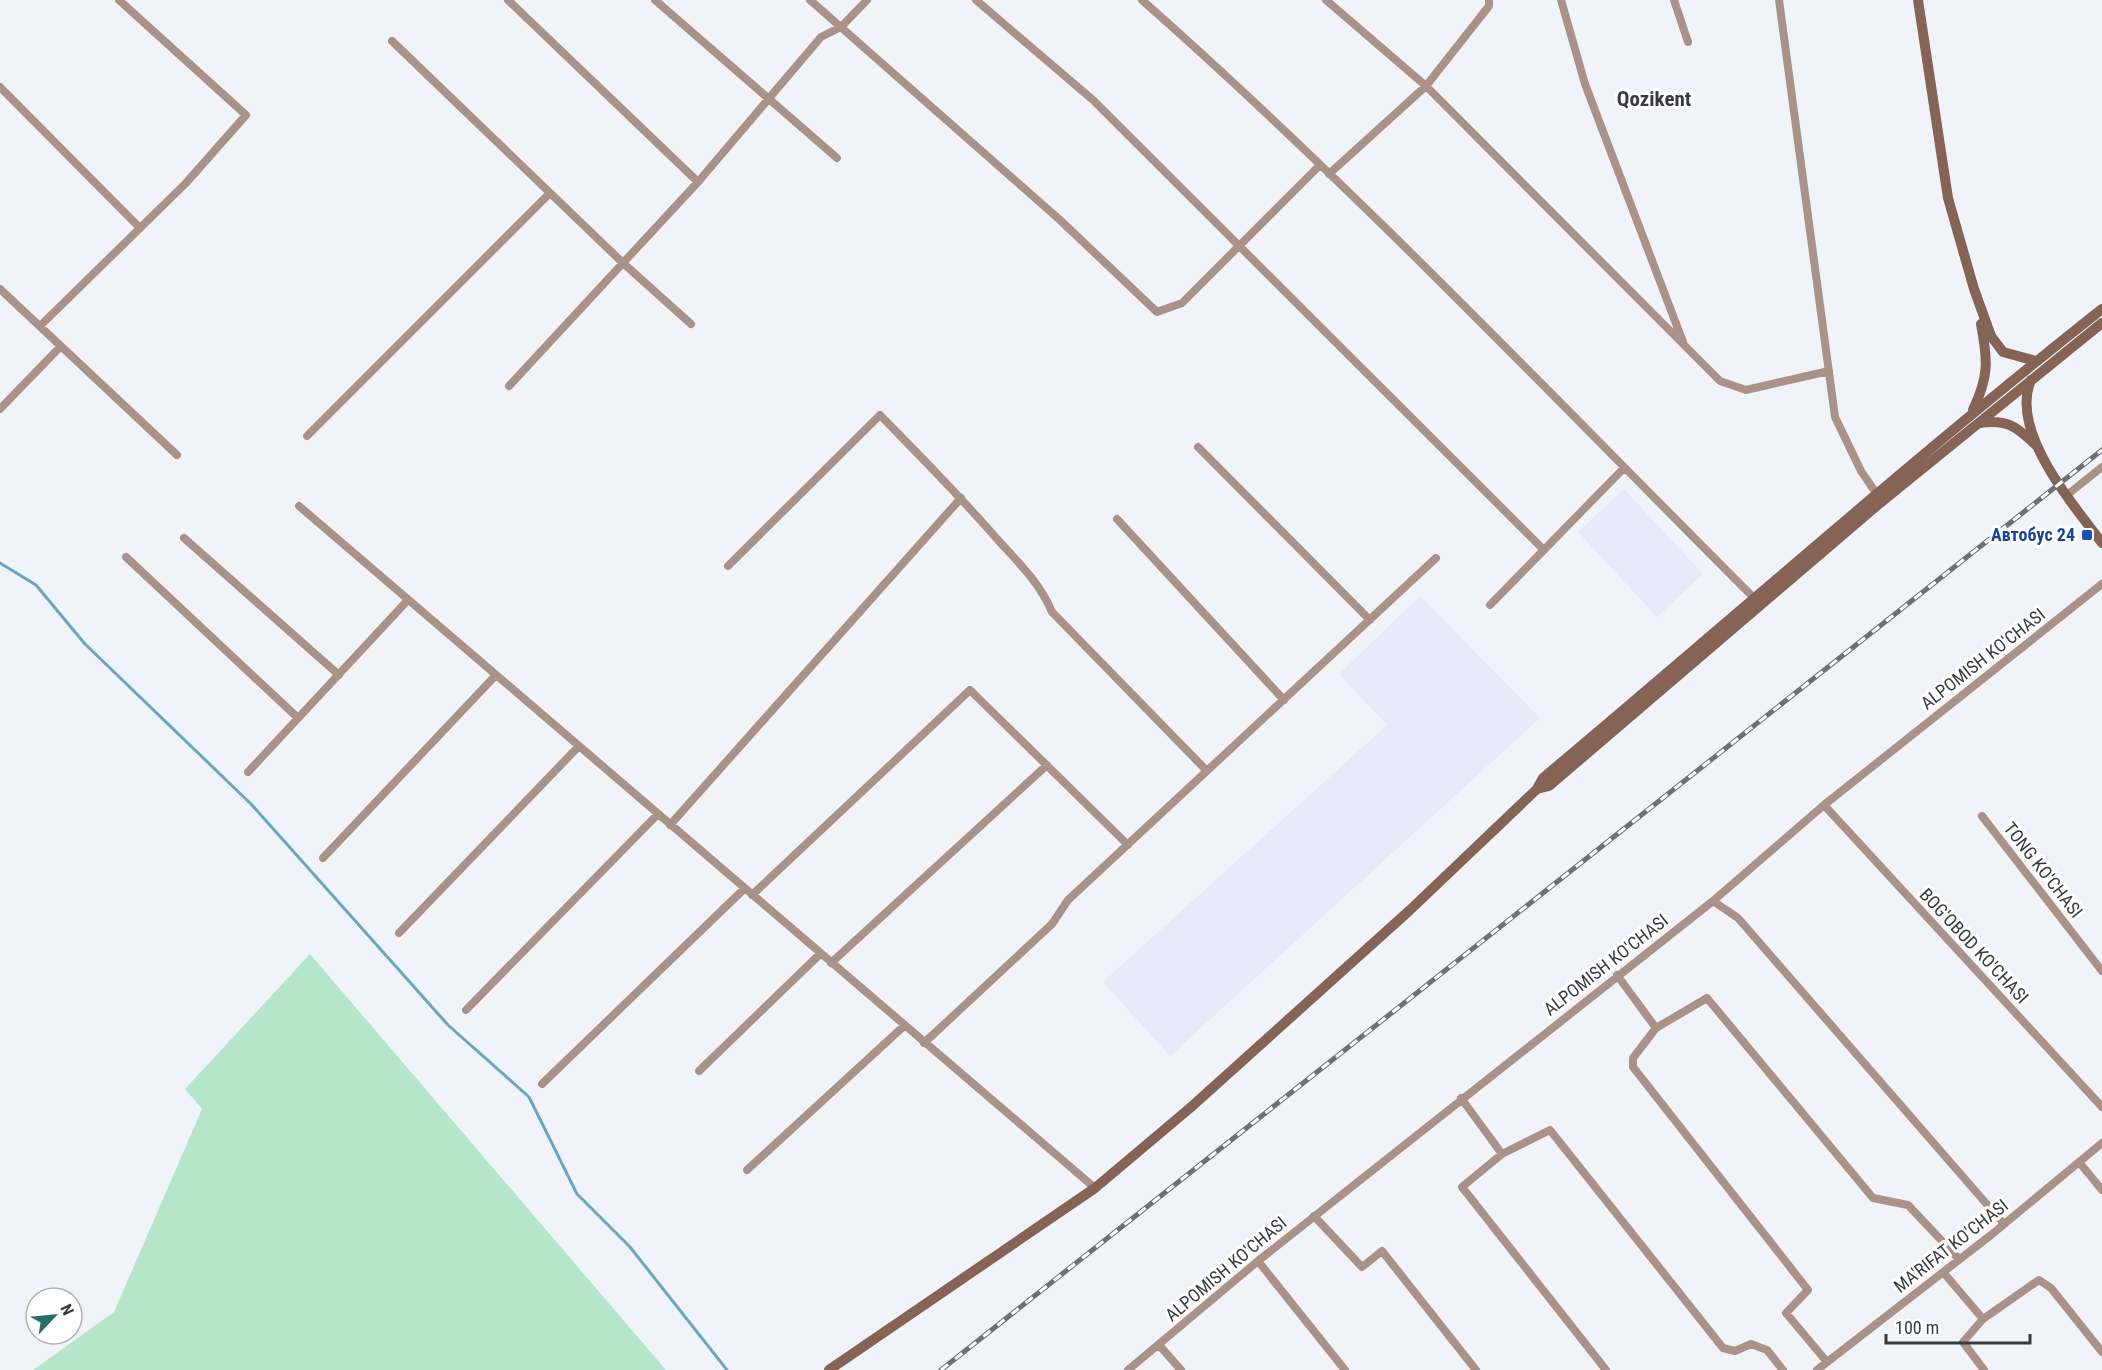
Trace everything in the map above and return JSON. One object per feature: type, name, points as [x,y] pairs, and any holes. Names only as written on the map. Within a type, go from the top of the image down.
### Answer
[{"type":"main road","points":[[1918,0],[1948,198],[1974,289],[1991,336],[2003,352],[2036,361]]},
{"type":"main road","points":[[1974,289],[1986,353],[1985,385],[1974,418]]},
{"type":"main road","points":[[1537,789],[1549,786],[1974,418],[2036,361],[2102,309]]},
{"type":"main road","points":[[829,1370],[1095,1188],[1190,1108],[1401,918],[1537,789],[1543,778],[1755,599],[1876,493],[1974,418],[2031,379],[2102,323]]},
{"type":"main road","points":[[2031,379],[2025,393],[2026,416],[2038,447],[2067,495],[2102,543]]},
{"type":"main road","points":[[1974,418],[2014,425],[2038,447]]},
{"type":"street","points":[[40,326],[186,183],[246,115],[119,0]]},
{"type":"street","points":[[508,0],[698,182]]},
{"type":"street","points":[[655,0],[767,100],[837,158]]},
{"type":"street","points":[[810,0],[1060,220],[1157,312],[1182,303],[1320,165]]},
{"type":"street","points":[[509,386],[698,182],[821,36],[841,27],[867,0]]},
{"type":"street","points":[[976,0],[1093,100],[1544,550]]},
{"type":"street","points":[[1142,0],[1223,72],[1320,165],[1755,599]]},
{"type":"street","points":[[1326,0],[1426,86],[1720,381],[1746,390],[1829,371]]},
{"type":"street","points":[[1329,174],[1426,86],[1490,6],[1489,0]]},
{"type":"street","points":[[1561,0],[1586,84],[1684,346]]},
{"type":"street","points":[[1674,0],[1688,42]]},
{"type":"street","points":[[1779,0],[1835,417],[1861,471],[1876,493]]},
{"type":"street","points":[[392,41],[623,264],[691,324]]},
{"type":"street","points":[[0,87],[140,228]]},
{"type":"street","points":[[307,436],[549,193]]},
{"type":"street","points":[[0,289],[177,455]]},
{"type":"street","points":[[0,409],[61,346]]},
{"type":"street","points":[[728,566],[880,415],[961,498],[1044,593],[1052,612],[1207,771]]},
{"type":"street","points":[[1198,447],[1370,620]]},
{"type":"street","points":[[2067,495],[2102,467]]},
{"type":"street","points":[[1491,605],[1624,468]]},
{"type":"street","points":[[670,825],[961,498]]},
{"type":"street","points":[[299,506],[407,601],[1095,1188]]},
{"type":"street","points":[[1118,519],[1284,700]]},
{"type":"street","points":[[184,538],[339,675]]},
{"type":"street","points":[[126,557],[298,718]]},
{"type":"street","points":[[924,1043],[1052,924],[1068,900],[1436,558]]},
{"type":"street","name":"ALPOMISH KO'CHASI","points":[[1128,1370],[1258,1261],[1461,1098],[1713,901],[1824,805],[2102,584]]},
{"type":"street","points":[[248,772],[407,601]]},
{"type":"street","points":[[323,858],[495,676]]},
{"type":"street","points":[[752,895],[970,690],[1128,844]]},
{"type":"street","points":[[399,933],[578,747]]},
{"type":"street","points":[[831,963],[1047,765]]},
{"type":"street","name":"BOG'OBOD KO'CHASI","points":[[1824,805],[2102,1107]]},
{"type":"street","points":[[466,1010],[657,815]]},
{"type":"street","name":"TONG KO'CHASI","points":[[1982,816],[2102,971]]},
{"type":"street","points":[[542,1084],[744,889]]},
{"type":"street","points":[[1713,901],[1738,918],[2004,1224]]},
{"type":"street","points":[[699,1071],[820,954]]},
{"type":"street","points":[[1617,975],[1656,1028]]},
{"type":"street","points":[[1827,1362],[1786,1312],[1808,1290],[1633,1067],[1633,1058],[1656,1028],[1707,998],[1873,1198],[1908,1205],[1959,1259]]},
{"type":"street","points":[[747,1170],[904,1026]]},
{"type":"street","points":[[1461,1098],[1502,1154]]},
{"type":"street","points":[[1606,1370],[1462,1187],[1502,1154],[1550,1130],[1723,1348],[1735,1351],[1750,1344],[1767,1350],[1783,1370]]},
{"type":"street","name":"MA'RIFAT KO'CHASI","points":[[1817,1370],[2004,1224],[2102,1143]]},
{"type":"street","points":[[2079,1162],[2102,1190]]},
{"type":"street","points":[[1314,1216],[1362,1267],[1382,1251],[1476,1370]]},
{"type":"street","points":[[1258,1261],[1346,1370]]},
{"type":"street","points":[[1943,1272],[1983,1319]]},
{"type":"street","points":[[1984,1370],[1963,1342],[1983,1319],[2039,1280],[2051,1288],[2102,1352]]},
{"type":"street","points":[[1159,1345],[1181,1370]]},
{"type":"shaded area","points":[[1624,489],[1703,574],[1657,617],[1578,532]]},
{"type":"shaded area","points":[[1420,596],[1540,718],[1170,1056],[1103,982],[1387,725],[1339,674]]},
{"type":"green space","points":[[310,954],[666,1370],[33,1370],[67,1346],[84,1346],[84,1333],[114,1312],[202,1109],[185,1089]]},
{"type":"waterway","points":[[0,563],[36,585],[85,644],[251,804],[448,1025],[529,1097],[577,1194],[630,1247],[727,1370]]},
{"type":"railway","points":[[941,1370],[2102,450]]},
{"type":"place","name":"Автобус 24","points":[[2087,535]]},
{"type":"district","name":"Qozikent","points":[[1654,99]]}]
